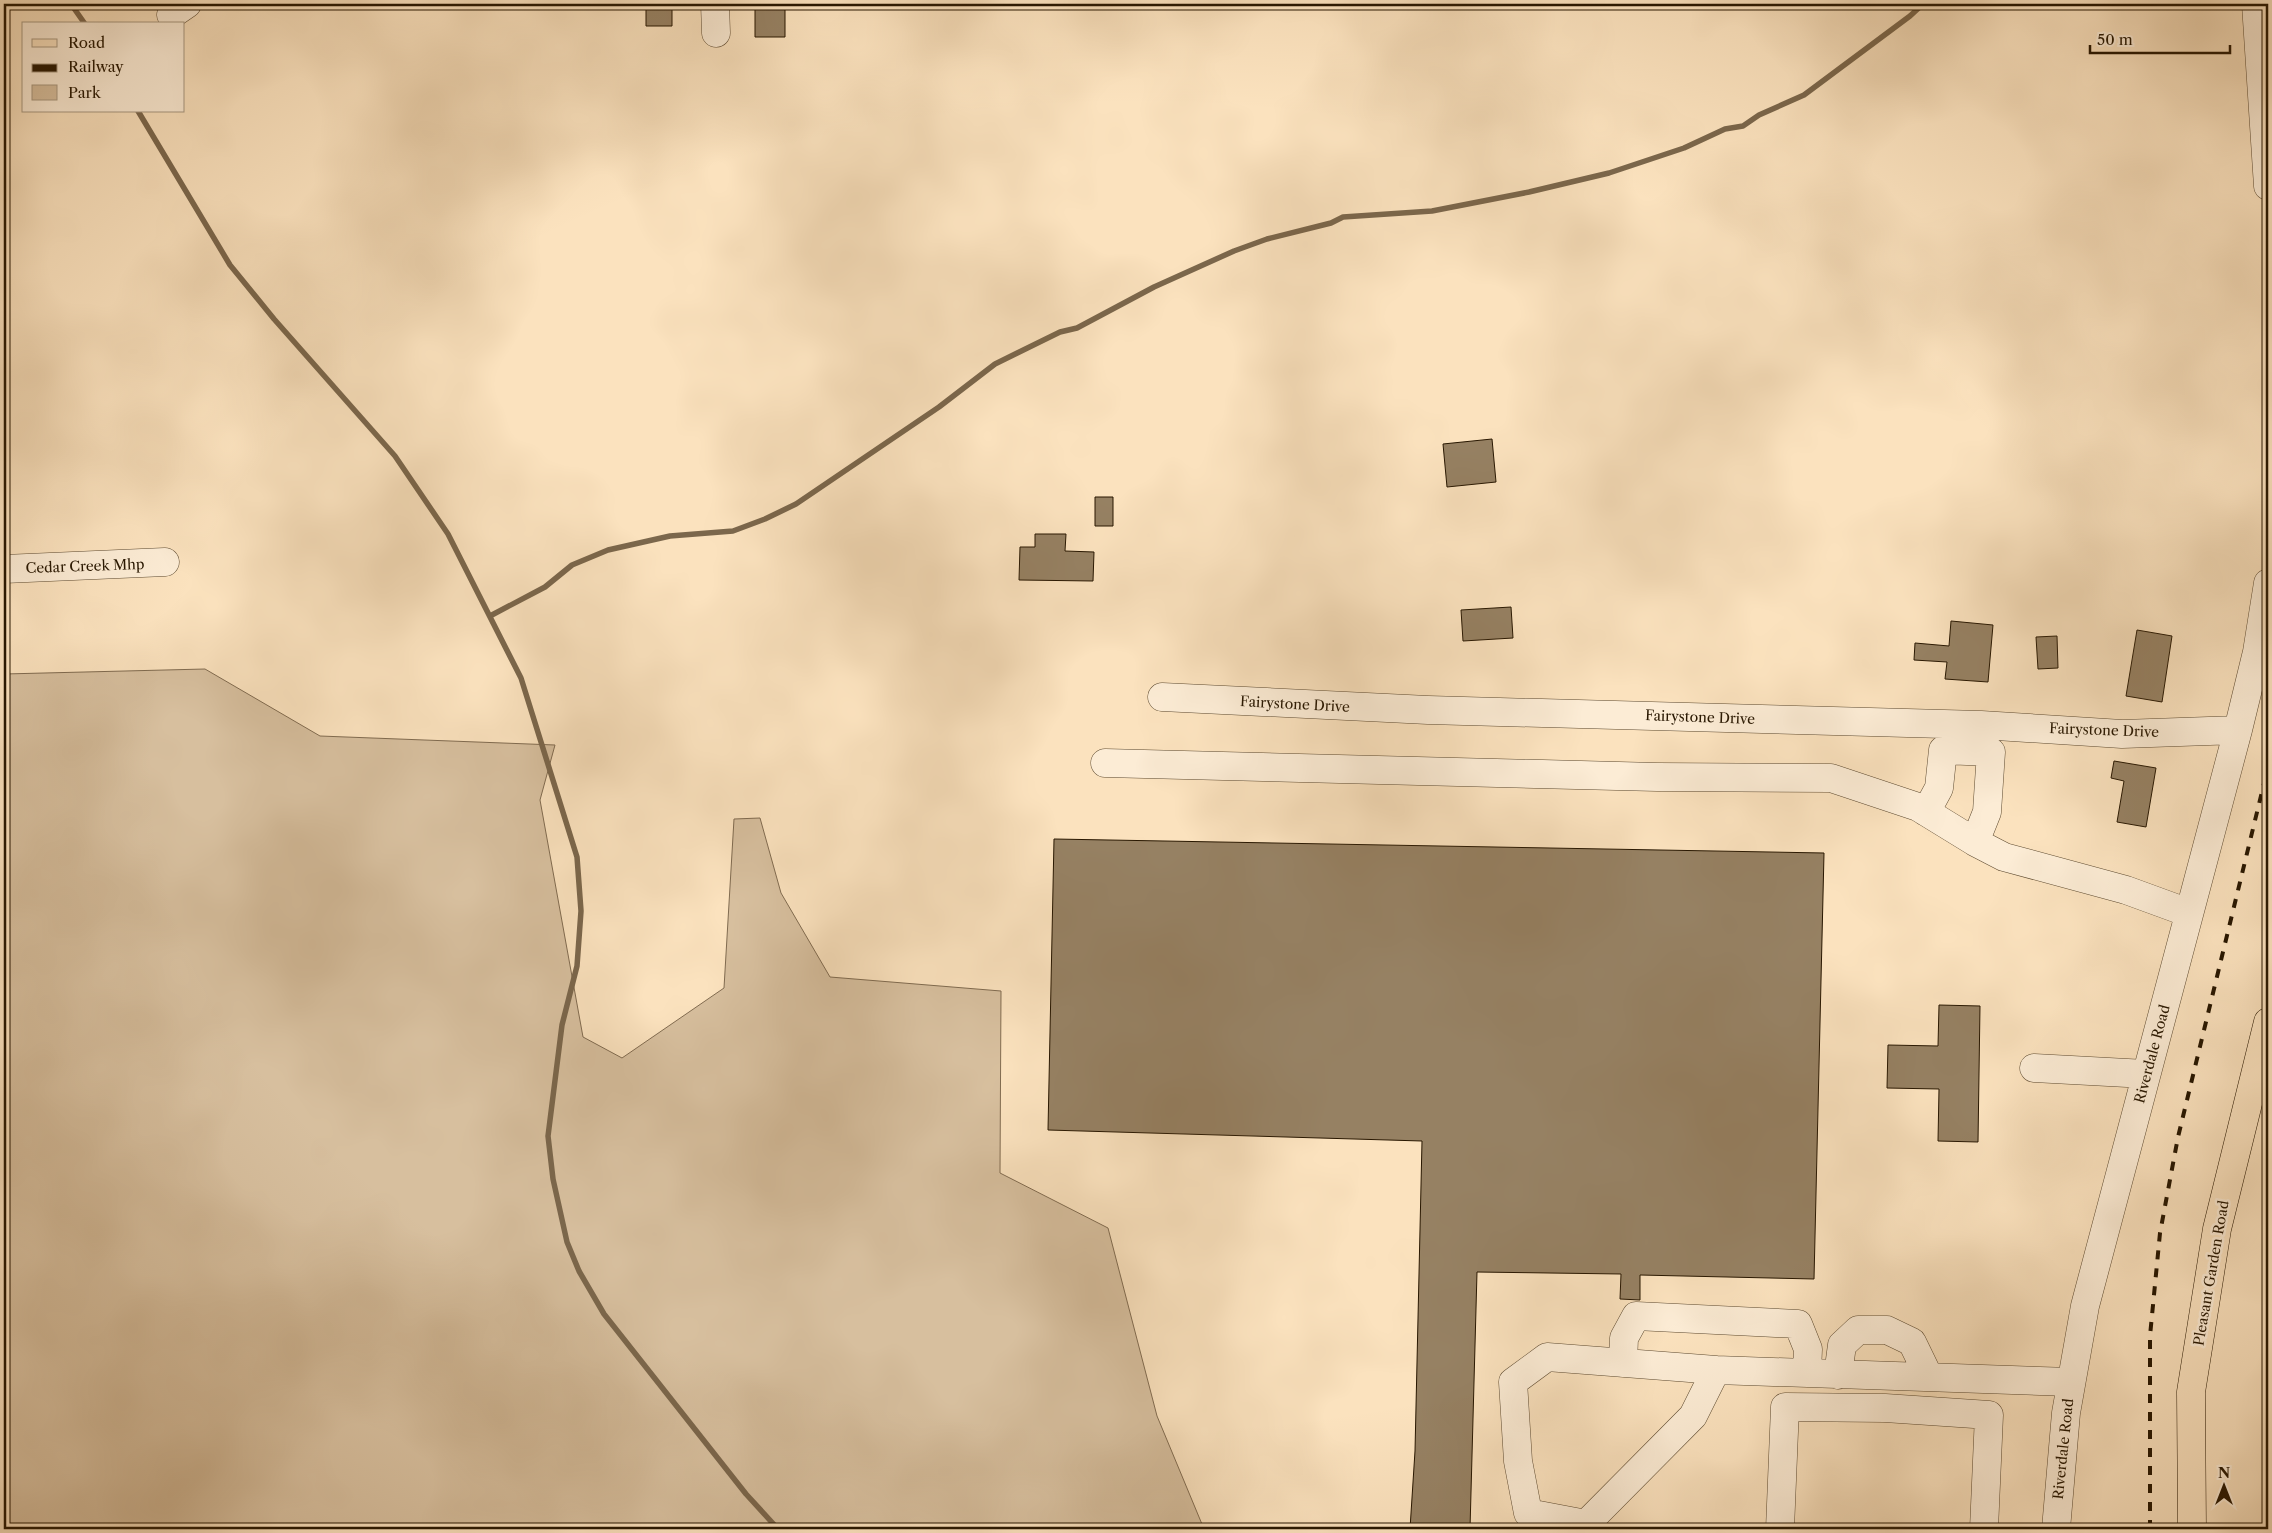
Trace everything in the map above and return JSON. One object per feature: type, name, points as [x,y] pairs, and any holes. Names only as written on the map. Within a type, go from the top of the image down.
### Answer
[{"type":"main road","name":"Pleasant Garden Road","points":[[2192,1529],[2191,1392],[2217,1229],[2268,1022]]},
{"type":"street","points":[[715,4],[716,33]]},
{"type":"street","points":[[2256,4],[2268,186]]},
{"type":"street","name":"Cedar Creek Mhp","points":[[4,570],[166,562]]},
{"type":"street","name":"Riverdale Road","points":[[2056,1529],[2058,1480],[2071,1382],[2085,1306],[2238,730],[2257,652],[2268,583]]},
{"type":"street","name":"Fairystone Drive","points":[[1162,697],[1428,710],[1981,725],[2122,734],[2238,730]]},
{"type":"street","points":[[1926,812],[1938,788],[1942,750],[1991,752],[1987,812],[1975,842]]},
{"type":"street","points":[[1105,763],[1657,777],[1831,778],[1918,807],[1975,842],[2004,857],[2126,890],[2189,913]]},
{"type":"street","points":[[2034,1068],[2146,1074]]},
{"type":"street","points":[[1623,1363],[1624,1338],[1636,1316],[1798,1324],[1808,1349],[1807,1373]]},
{"type":"street","points":[[1838,1375],[1842,1345],[1858,1330],[1887,1330],[1912,1342],[1929,1377]]},
{"type":"street","points":[[1716,1370],[1693,1416],[1587,1527],[1528,1513],[1518,1461],[1513,1382],[1547,1357],[1716,1370],[2071,1382]]},
{"type":"street","points":[[1885,1408],[1889,1376]]},
{"type":"street","points":[[1780,1529],[1785,1406],[1885,1408],[1989,1415],[1984,1529]]},
{"type":"green space","points":[[205,669],[320,736],[555,745],[540,800],[583,1037],[622,1058],[724,988],[734,819],[760,818],[781,893],[830,977],[1001,991],[1000,1173],[1108,1228],[1157,1416],[1204,1529],[4,1529],[4,674]]},
{"type":"building","points":[[646,4],[672,4],[672,26],[646,26]]},
{"type":"building","points":[[755,4],[785,4],[785,37],[755,37]]},
{"type":"building","points":[[1492,439],[1496,482],[1447,487],[1443,444]]},
{"type":"building","points":[[1095,497],[1113,497],[1113,526],[1095,526]]},
{"type":"building","points":[[1035,534],[1066,534],[1065,551],[1094,552],[1093,581],[1019,580],[1020,547],[1035,547]]},
{"type":"building","points":[[1511,607],[1513,638],[1463,641],[1461,610]]},
{"type":"building","points":[[1951,621],[1993,625],[1988,682],[1945,679],[1947,662],[1914,660],[1915,643],[1949,646]]},
{"type":"building","points":[[2137,630],[2172,636],[2162,702],[2126,696]]},
{"type":"building","points":[[2057,636],[2058,668],[2038,669],[2036,637]]},
{"type":"building","points":[[2114,761],[2156,768],[2146,827],[2117,822],[2124,781],[2111,778]]},
{"type":"building","points":[[1054,839],[1824,853],[1814,1279],[1640,1275],[1640,1300],[1620,1299],[1621,1274],[1477,1272],[1470,1529],[1410,1529],[1415,1451],[1422,1141],[1048,1130]]},
{"type":"building","points":[[1939,1005],[1980,1006],[1978,1142],[1938,1141],[1939,1089],[1887,1088],[1888,1045],[1938,1046]]},
{"type":"waterway","points":[[71,4],[84,22]]},
{"type":"waterway","points":[[490,616],[545,587],[572,565],[608,550],[670,536],[733,531],[765,519],[796,504],[939,407],[995,364],[1060,332],[1077,328],[1154,287],[1234,251],[1267,239],[1331,223],[1343,217],[1432,211],[1529,192],[1609,173],[1684,148],[1725,129],[1743,126],[1759,115],[1804,95],[1910,16],[1923,4]]},
{"type":"waterway","points":[[139,112],[230,265],[274,319],[395,456],[448,534],[521,678],[577,857],[581,911],[577,966],[562,1025],[548,1136],[553,1179],[567,1242],[579,1271],[604,1314],[746,1494],[778,1529]]},
{"type":"railway","points":[[2150,1529],[2150,1336],[2160,1233],[2178,1137],[2268,767]]}]
